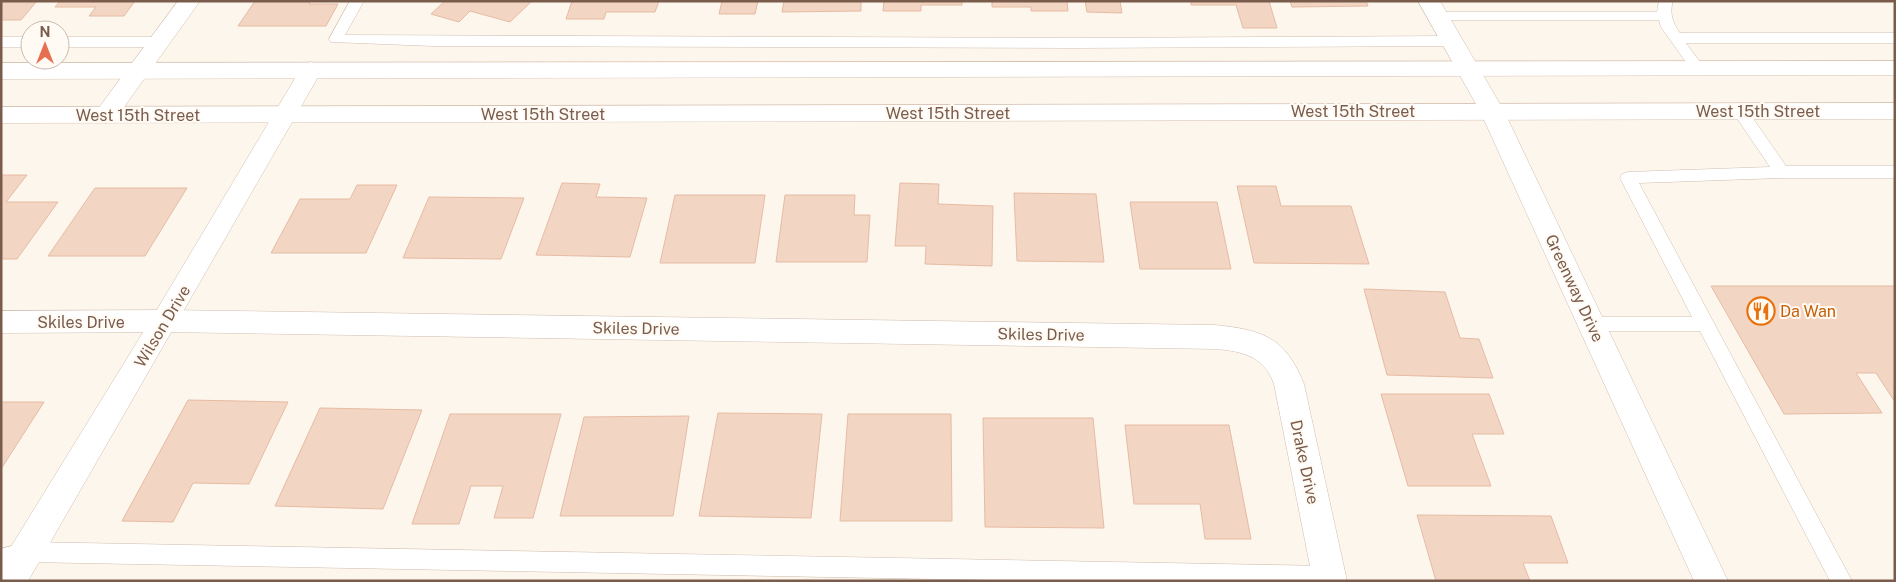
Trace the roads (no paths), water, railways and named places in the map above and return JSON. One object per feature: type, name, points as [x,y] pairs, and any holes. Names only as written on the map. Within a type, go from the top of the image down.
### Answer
[{"type":"main road","points":[[106,114],[189,1]]},
{"type":"main road","name":"Greenway Drive","points":[[1433,9],[1492,111],[1711,581]]},
{"type":"main road","points":[[1,71],[1895,68]]},
{"type":"main road","name":"Wilson Drive","points":[[9,581],[13,555],[165,321],[311,70]]},
{"type":"main road","name":"West 15th Street","points":[[1,115],[1895,111]]},
{"type":"main road","name":"Skiles Drive","points":[[1,322],[165,321],[1215,337],[1242,340],[1268,350]]},
{"type":"main road","name":"Drake Drive","points":[[1268,350],[1284,367],[1290,384],[1330,578]]},
{"type":"lane","points":[[357,1],[336,39],[1073,43],[1453,41]]},
{"type":"lane","points":[[1666,1],[1663,9],[1668,27],[1698,69]]},
{"type":"lane","points":[[1433,9],[1665,16]]},
{"type":"lane","points":[[1676,38],[1895,38]]},
{"type":"lane","points":[[1,42],[20,42]]},
{"type":"lane","points":[[70,42],[160,42]]},
{"type":"lane","points":[[1740,111],[1782,172]]},
{"type":"lane","points":[[1841,581],[1628,178],[1782,172],[1895,172]]},
{"type":"lane","points":[[1591,324],[1705,324]]},
{"type":"lane","points":[[13,555],[1330,578]]},
{"type":"place","name":"Da Wan","points":[[1761,311]]}]
